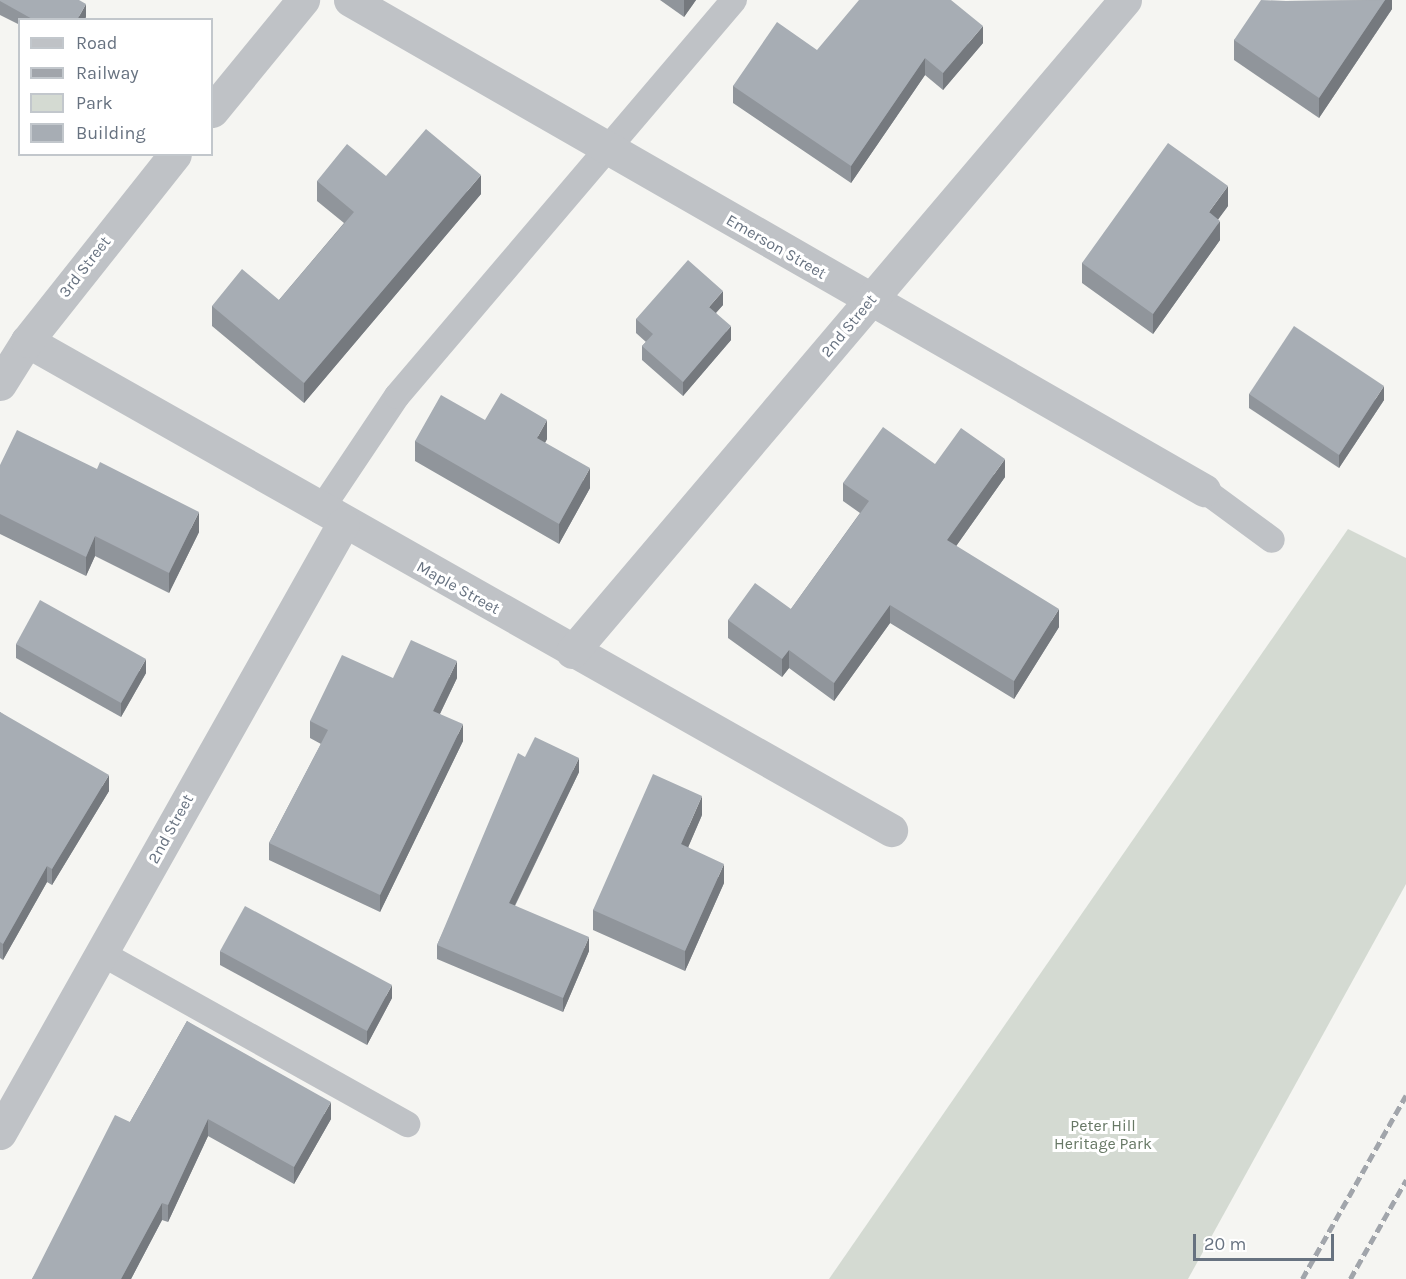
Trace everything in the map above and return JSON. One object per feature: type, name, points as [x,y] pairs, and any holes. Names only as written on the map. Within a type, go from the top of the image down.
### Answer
[{"type":"street","points":[[213,110],[303,0]]},
{"type":"street","name":"Emerson Street","points":[[350,0],[1204,490]]},
{"type":"street","name":"2nd Street","points":[[572,652],[1125,0]]},
{"type":"street","name":"3rd Street","points":[[0,384],[27,342],[173,156]]},
{"type":"street","name":"Maple Street","points":[[27,342],[331,517],[891,830]]},
{"type":"street","name":"2nd Street","points":[[0,1133],[101,953],[331,517]]},
{"type":"lane","points":[[331,517],[397,396],[604,147],[734,0]]},
{"type":"lane","points":[[1204,490],[1272,540]]},
{"type":"lane","points":[[101,953],[407,1124]]},
{"type":"green space","name":"Peter Hill Heritage Park","points":[[1348,529],[1406,558],[1406,884],[1188,1279],[829,1279]]},
{"type":"building","points":[[79,0],[86,4],[78,18],[30,18],[0,1]]},
{"type":"building","points":[[859,0],[951,0],[983,26],[943,73],[925,58],[851,166],[733,86],[777,22],[817,50]]},
{"type":"building","points":[[1261,0],[1385,0],[1319,98],[1234,40]]},
{"type":"building","points":[[426,129],[481,175],[304,383],[212,306],[242,269],[279,300],[354,212],[317,181],[347,144],[386,176]]},
{"type":"building","points":[[1168,143],[1228,186],[1209,212],[1220,221],[1153,314],[1082,263]]},
{"type":"building","points":[[688,260],[723,291],[709,307],[731,326],[683,382],[642,346],[653,334],[636,319]]},
{"type":"building","points":[[1294,326],[1384,386],[1339,455],[1249,394]]},
{"type":"building","points":[[501,393],[547,420],[537,438],[590,468],[559,524],[415,441],[441,395],[485,420]]},
{"type":"building","points":[[883,427],[935,464],[961,428],[1005,459],[947,540],[1059,609],[1014,681],[890,605],[834,683],[789,650],[782,659],[728,620],[755,583],[791,609],[869,501],[843,483]]},
{"type":"building","points":[[17,430],[97,469],[100,462],[199,512],[169,573],[95,536],[86,557],[0,514],[0,465]]},
{"type":"building","points":[[40,600],[146,659],[121,703],[16,644]]},
{"type":"building","points":[[411,640],[457,661],[433,711],[463,724],[380,895],[269,843],[328,730],[310,721],[342,655],[393,678]]},
{"type":"building","points":[[0,712],[109,775],[52,869],[47,866],[3,944],[0,942]]},
{"type":"building","points":[[535,737],[579,758],[509,903],[589,937],[563,998],[437,945],[518,753],[525,757]]},
{"type":"building","points":[[653,774],[702,796],[681,844],[724,864],[685,951],[593,910]]},
{"type":"building","points":[[245,906],[392,985],[367,1031],[220,951]]},
{"type":"building","points":[[187,1021],[331,1102],[294,1167],[208,1119],[168,1205],[162,1203],[121,1279],[32,1279],[115,1115],[130,1122]]},
{"type":"railway","points":[[1302,1279],[1406,1095]]},
{"type":"railway","points":[[1350,1279],[1406,1180]]}]
